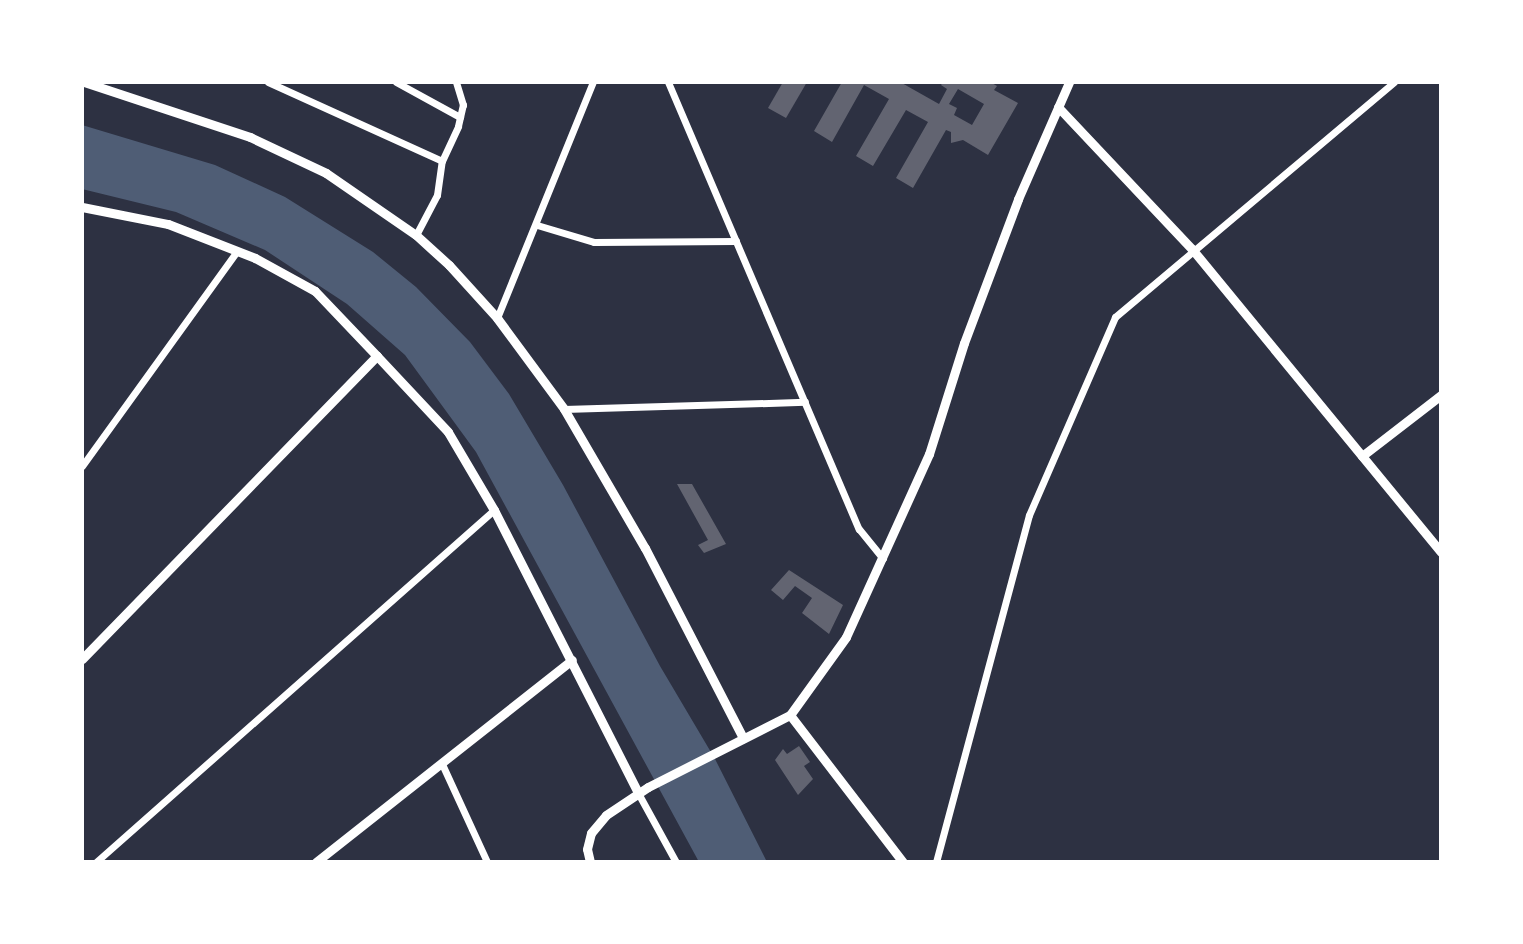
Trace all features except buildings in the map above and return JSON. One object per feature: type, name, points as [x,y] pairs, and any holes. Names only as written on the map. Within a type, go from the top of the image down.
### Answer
[{"type":"street","points":[[84,82],[250,137],[326,173],[416,235],[449,265],[497,318],[564,409],[645,548],[743,738]]},
{"type":"street","points":[[268,82],[442,161]]},
{"type":"street","points":[[396,82],[460,117]]},
{"type":"street","points":[[416,235],[437,195],[442,161],[460,117],[463,105],[456,82]]},
{"type":"street","points":[[497,318],[593,82]]},
{"type":"street","points":[[668,82],[859,529],[883,559]]},
{"type":"street","points":[[590,862],[587,849],[591,833],[606,815],[648,787],[790,715],[846,637],[929,454],[996,257],[1069,82]]},
{"type":"street","points":[[936,862],[1029,515],[1115,317],[1192,249],[1394,82]]},
{"type":"street","points":[[1058,107],[1192,249],[1441,552]]},
{"type":"street","points":[[82,207],[168,224],[237,251],[315,291],[448,432],[494,510],[676,862]]},
{"type":"street","points":[[537,225],[594,242],[736,241]]},
{"type":"street","points":[[82,466],[237,251]]},
{"type":"street","points":[[82,659],[377,356]]},
{"type":"street","points":[[1362,456],[1441,395]]},
{"type":"street","points":[[564,409],[805,402]]},
{"type":"street","points":[[96,862],[494,510]]},
{"type":"street","points":[[317,861],[572,660]]},
{"type":"street","points":[[790,715],[903,862]]},
{"type":"street","points":[[442,764],[487,862]]},
{"type":"water","points":[[82,125],[215,165],[285,197],[373,252],[416,287],[470,342],[509,394],[563,485],[660,666],[715,759],[767,862],[699,862],[476,452],[405,355],[347,304],[265,250],[176,212],[82,189]]}]
